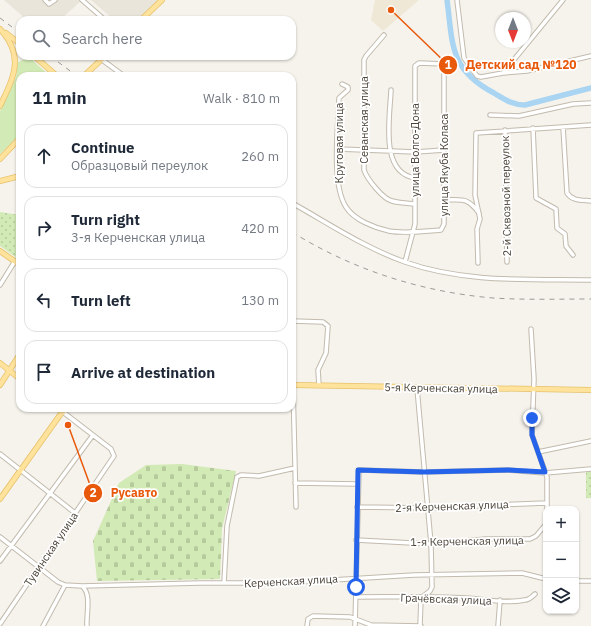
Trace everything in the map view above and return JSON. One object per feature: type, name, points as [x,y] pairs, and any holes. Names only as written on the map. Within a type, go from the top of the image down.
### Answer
[{"type":"main road","points":[[145,16],[162,0]]},
{"type":"main road","points":[[0,28],[16,41]]},
{"type":"main road","points":[[0,28],[10,42],[16,61],[14,75],[0,106]]},
{"type":"main road","points":[[39,60],[52,72]]},
{"type":"main road","points":[[88,72],[101,60]]},
{"type":"main road","points":[[1,157],[16,142]]},
{"type":"main road","points":[[0,181],[16,177]]},
{"type":"main road","points":[[0,251],[15,261]]},
{"type":"main road","points":[[0,385],[16,359]]},
{"type":"main road","points":[[0,364],[16,376]]},
{"type":"main road","name":"5-я Керченская улица","points":[[296,385],[591,390]]},
{"type":"main road","points":[[0,499],[63,412]]},
{"type":"street","points":[[45,0],[49,4],[55,0]]},
{"type":"street","points":[[82,0],[100,16]]},
{"type":"street","points":[[457,0],[464,59],[480,77],[527,71],[560,62],[591,56]]},
{"type":"street","points":[[502,73],[563,0]]},
{"type":"street","name":"Севанская улица","points":[[384,35],[364,60],[364,170],[370,182],[390,201],[415,204]]},
{"type":"street","points":[[105,60],[119,72]]},
{"type":"street","name":"улица Волго-Дона","points":[[405,262],[413,232],[415,204],[415,66],[419,63],[444,64]]},
{"type":"street","name":"улица Якуба Коласа","points":[[413,232],[441,230],[443,228],[444,70]]},
{"type":"street","name":"Круговая улица","points":[[342,84],[348,87],[348,90],[339,98],[338,182],[346,207],[349,211],[370,224],[389,231],[413,232]]},
{"type":"street","points":[[391,90],[389,145],[393,163],[400,173],[407,177],[416,178]]},
{"type":"street","points":[[490,115],[519,116],[573,104],[591,103]]},
{"type":"street","points":[[478,263],[477,229],[480,214],[475,195],[476,133],[591,125]]},
{"type":"street","points":[[563,127],[567,193],[571,198],[576,200],[591,200]]},
{"type":"street","points":[[533,128],[536,198],[556,208],[557,228],[565,234],[566,246],[573,255]]},
{"type":"street","name":"2-й Сквозной переулок","points":[[505,130],[507,262]]},
{"type":"street","points":[[338,149],[416,152],[444,150]]},
{"type":"street","points":[[444,200],[465,200],[472,203],[480,214]]},
{"type":"street","points":[[296,204],[376,250],[405,262],[437,271],[483,278],[591,280]]},
{"type":"street","points":[[0,284],[15,261]]},
{"type":"street","points":[[296,321],[323,322],[328,326],[326,353],[318,370],[319,385]]},
{"type":"street","points":[[531,329],[533,338],[532,435],[547,477],[546,506]]},
{"type":"street","points":[[307,626],[307,621],[313,616],[355,619],[371,625],[421,626],[421,598],[432,589],[432,576],[431,544],[417,388]]},
{"type":"street","points":[[0,561],[93,435],[66,412]]},
{"type":"street","points":[[293,412],[296,507]]},
{"type":"street","name":"Тувинская улица","points":[[0,625],[113,459],[111,449],[93,435]]},
{"type":"street","points":[[538,452],[591,441]]},
{"type":"street","points":[[0,454],[75,513]]},
{"type":"street","points":[[224,583],[227,526],[237,477],[241,475],[259,476],[294,468]]},
{"type":"street","points":[[355,626],[358,470],[424,472],[508,470],[545,472],[591,469]]},
{"type":"street","points":[[295,483],[357,484]]},
{"type":"street","name":"2-я Керченская улица","points":[[357,507],[428,508],[546,503]]},
{"type":"street","name":"1-я Керченская улица","points":[[356,540],[431,544],[486,540],[530,539],[536,536],[543,528]]},
{"type":"street","points":[[0,537],[64,585],[43,626]]},
{"type":"street","name":"Керченская улица","points":[[64,585],[283,583],[356,578],[522,573],[543,578]]},
{"type":"street","points":[[579,581],[591,582]]},
{"type":"street","points":[[82,586],[88,594],[88,626]]},
{"type":"street","name":"Грачёвская улица","points":[[356,597],[435,597],[525,600],[535,594]]},
{"type":"street","points":[[498,626],[500,600]]},
{"type":"shaded area","points":[[4,0],[82,0],[64,16],[22,16]]},
{"type":"shaded area","points":[[91,0],[160,0],[144,16],[109,16]]},
{"type":"shaded area","points":[[375,0],[419,0],[383,31],[371,20]]},
{"type":"green space","points":[[22,60],[32,60],[46,72],[17,72],[18,62]]},
{"type":"green space","points":[[16,77],[16,139],[0,154],[0,111]]},
{"type":"green space","points":[[0,212],[16,214],[16,257],[0,246]]},
{"type":"green space","points":[[182,464],[236,471],[222,529],[220,579],[97,581],[93,541],[119,483],[146,465]]},
{"type":"green space","points":[[586,470],[591,470],[591,498],[586,498]]},
{"type":"waterway","points":[[447,0],[456,54],[461,65],[479,84],[512,103],[520,105],[591,88]]},
{"type":"railway","points":[[0,18],[16,30]]},
{"type":"railway","points":[[55,60],[72,72]]},
{"type":"railway","points":[[296,234],[339,258],[364,268],[389,277],[440,290],[493,298],[591,299]]},
{"type":"place","name":"Детский сад №120","points":[[391,10]]},
{"type":"place","name":"Русавто","points":[[68,425]]},
{"type":"route","points":[[356,587],[358,470],[424,472],[508,470],[545,472],[533,440],[532,418]]}]
